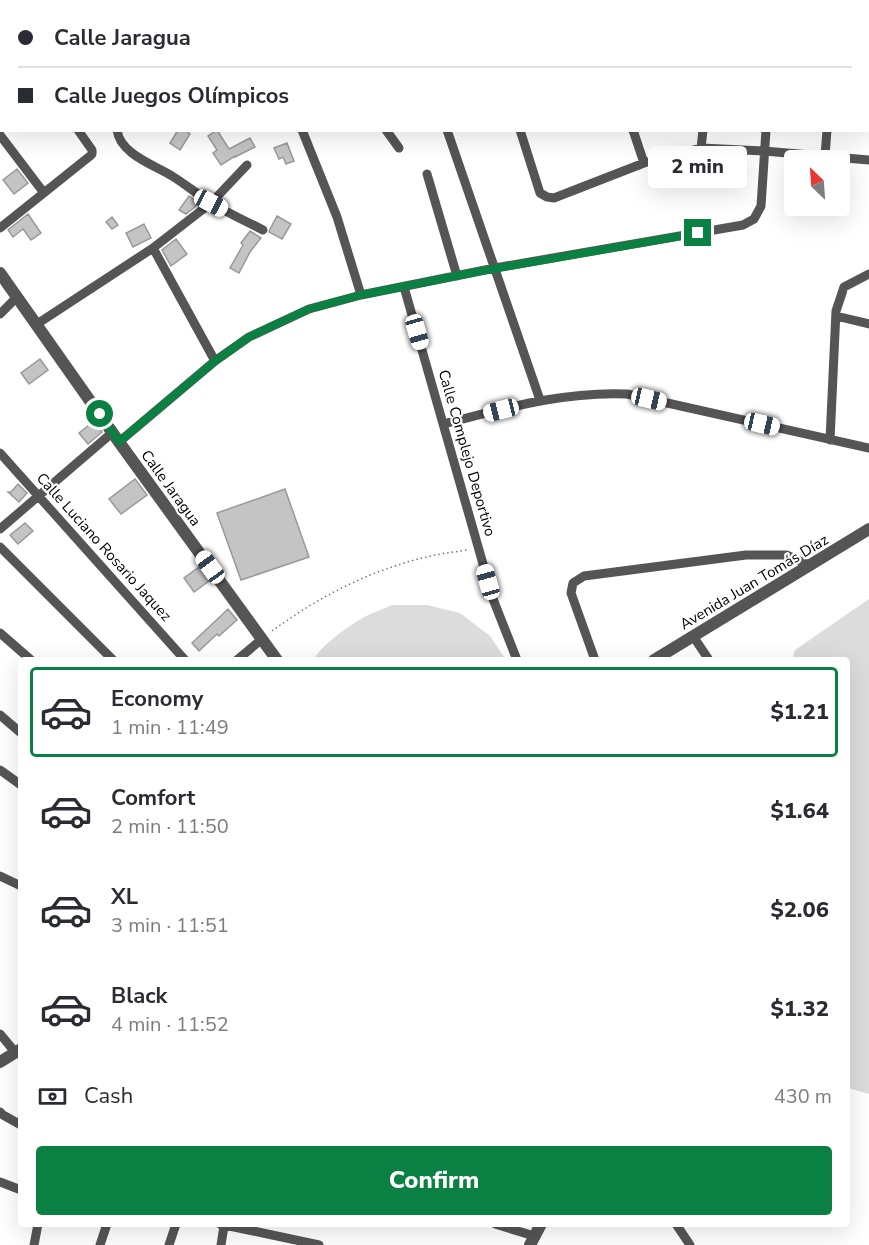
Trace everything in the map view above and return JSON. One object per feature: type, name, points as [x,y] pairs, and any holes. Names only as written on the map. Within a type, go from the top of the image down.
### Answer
[{"type":"street","points":[[0,228],[92,154],[92,150],[79,132]]},
{"type":"street","points":[[117,132],[122,142],[141,160],[172,176],[211,203],[263,230]]},
{"type":"street","points":[[303,132],[337,217],[361,295]]},
{"type":"street","points":[[387,132],[399,148]]},
{"type":"street","points":[[447,132],[540,400]]},
{"type":"street","points":[[521,132],[540,193],[554,198],[644,163],[701,148],[784,153]]},
{"type":"street","points":[[634,132],[644,163]]},
{"type":"street","points":[[701,148],[703,132]]},
{"type":"street","points":[[0,529],[38,495],[215,361],[249,337],[309,309],[361,295],[495,268],[743,225],[754,219],[761,206],[766,132]]},
{"type":"street","points":[[825,150],[827,132]]},
{"type":"street","points":[[0,135],[45,193]]},
{"type":"street","points":[[850,158],[869,160]]},
{"type":"street","points":[[37,324],[153,248],[211,203],[247,165]]},
{"type":"street","points":[[427,174],[457,276]]},
{"type":"street","points":[[153,248],[215,361]]},
{"type":"street","name":"Calle Jaragua","points":[[0,273],[275,657]]},
{"type":"street","points":[[830,440],[836,311],[844,287],[869,274]]},
{"type":"street","name":"Calle Complejo Deportivo","points":[[404,286],[493,599],[516,657]]},
{"type":"street","points":[[0,314],[17,297]]},
{"type":"street","points":[[836,316],[869,324]]},
{"type":"street","points":[[443,424],[540,400],[605,393],[627,394],[869,448]]},
{"type":"street","name":"Calle Luciano Rosario Jaquez","points":[[0,453],[182,657]]},
{"type":"street","name":"Avenida Juan Tomás Díaz","points":[[659,657],[869,529]]},
{"type":"street","points":[[0,547],[110,657]]},
{"type":"street","points":[[595,657],[571,593],[573,583],[584,576],[746,555],[787,555],[809,565]]},
{"type":"street","points":[[0,633],[28,657]]},
{"type":"street","points":[[693,636],[708,657]]},
{"type":"street","points":[[241,657],[262,639]]},
{"type":"street","points":[[0,715],[18,730]]},
{"type":"street","points":[[0,770],[18,782]]},
{"type":"street","points":[[0,876],[18,885]]},
{"type":"street","points":[[0,1034],[18,1051],[0,1062]]},
{"type":"street","points":[[1,1117],[18,1124]]},
{"type":"street","points":[[0,1182],[18,1189]]},
{"type":"street","points":[[34,1245],[37,1227]]},
{"type":"street","points":[[100,1245],[105,1227]]},
{"type":"street","points":[[169,1245],[175,1227]]},
{"type":"street","points":[[220,1245],[222,1227]]},
{"type":"street","points":[[231,1227],[320,1245]]},
{"type":"street","points":[[502,1227],[532,1241],[539,1227]]},
{"type":"street","points":[[678,1227],[690,1245]]},
{"type":"path","points":[[262,639],[300,610],[341,587],[385,569],[420,559],[478,548]]},
{"type":"shaded area","points":[[869,599],[869,1094],[850,1089],[850,657],[793,657],[795,650]]},
{"type":"shaded area","points":[[392,605],[427,605],[460,613],[490,636],[504,657],[316,657],[329,642],[368,615]]},
{"type":"building","points":[[177,132],[190,134],[180,150],[170,143]]},
{"type":"building","points":[[218,132],[229,149],[250,138],[255,147],[221,165],[213,153],[217,150],[208,136]]},
{"type":"building","points":[[287,143],[294,161],[286,164],[283,157],[279,159],[274,148]]},
{"type":"building","points":[[17,169],[28,183],[14,194],[3,180]]},
{"type":"building","points":[[189,196],[198,202],[186,214],[179,210]]},
{"type":"building","points":[[28,214],[41,233],[31,240],[23,229],[13,237],[8,230]]},
{"type":"building","points":[[277,216],[291,224],[282,239],[269,232]]},
{"type":"building","points":[[112,217],[118,225],[112,229],[106,222]]},
{"type":"building","points":[[144,224],[151,238],[133,247],[126,233]]},
{"type":"building","points":[[250,231],[261,238],[250,252],[239,273],[230,268],[243,245],[241,243]]},
{"type":"building","points":[[176,239],[187,254],[171,266],[162,250]]},
{"type":"building","points":[[40,359],[48,370],[29,384],[21,373]]},
{"type":"building","points":[[94,421],[102,432],[88,444],[79,433]]},
{"type":"building","points":[[135,479],[147,495],[121,514],[109,499]]},
{"type":"building","points":[[18,484],[27,493],[19,502],[8,492],[11,492]]},
{"type":"building","points":[[285,489],[309,557],[241,580],[217,513]]},
{"type":"building","points":[[25,523],[33,531],[18,544],[10,535]]},
{"type":"building","points":[[199,567],[209,581],[194,592],[184,578]]},
{"type":"building","points":[[228,609],[237,620],[199,651],[192,643]]},
{"type":"route","points":[[100,414],[119,442],[215,361],[249,337],[309,309],[361,295],[476,272],[698,233]]}]
